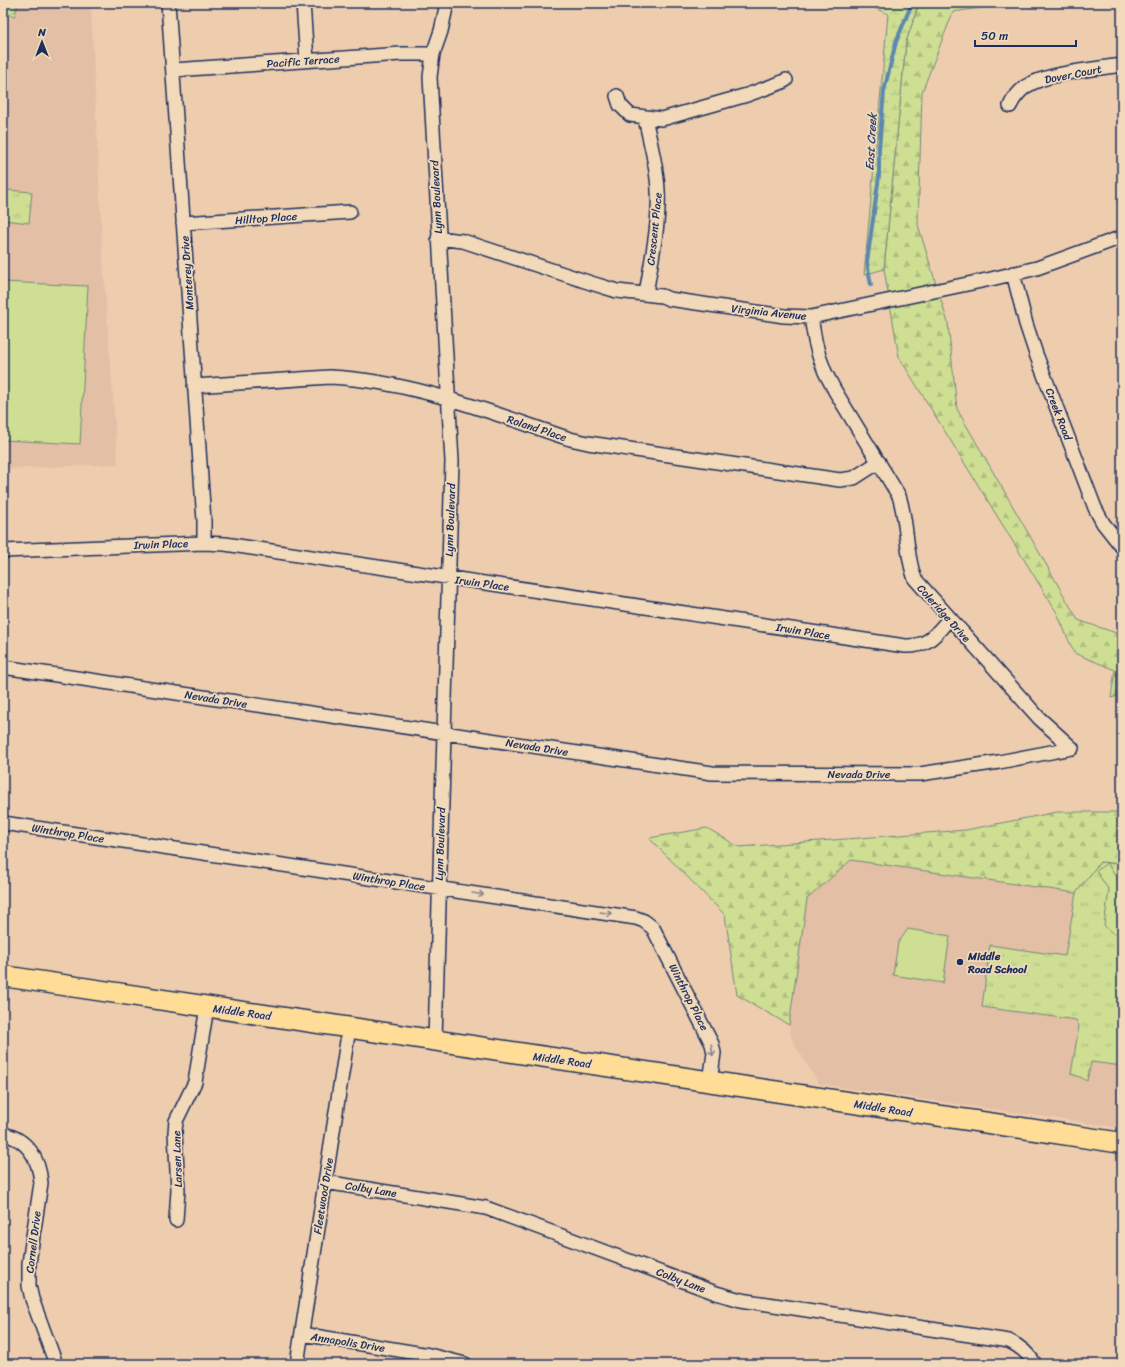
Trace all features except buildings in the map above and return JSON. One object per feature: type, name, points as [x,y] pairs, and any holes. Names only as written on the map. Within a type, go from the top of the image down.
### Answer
[{"type":"main road","name":"Middle Road","points":[[3,976],[1122,1143]]},
{"type":"street","name":"Monterey Drive","points":[[168,3],[174,70],[204,521],[204,543]]},
{"type":"street","points":[[303,3],[307,60]]},
{"type":"street","name":"Lynn Boulevard","points":[[435,1040],[452,461],[438,238],[430,77],[433,54],[448,3]]},
{"type":"street","name":"Pacific Terrace","points":[[174,70],[401,54],[433,54]]},
{"type":"street","name":"Dover Court","points":[[1010,106],[1013,100],[1026,87],[1049,77],[1122,65]]},
{"type":"street","points":[[617,96],[620,105],[630,115],[662,119],[747,95],[786,80]]},
{"type":"street","name":"Crescent Place","points":[[645,118],[656,167],[658,190],[658,208],[646,294]]},
{"type":"street","name":"Hilltop Place","points":[[183,223],[350,212]]},
{"type":"street","name":"Virginia Avenue","points":[[438,238],[462,241],[617,291],[662,296],[669,299],[784,316],[811,317],[983,281],[1052,264],[1122,237]]},
{"type":"street","name":"Creek Road","points":[[1013,274],[1026,324],[1036,354],[1095,508],[1107,529],[1122,547]]},
{"type":"street","name":"Coleridge Drive","points":[[811,317],[815,341],[825,372],[899,496],[903,509],[910,567],[915,579],[949,619],[1039,718],[1072,748]]},
{"type":"street","name":"Roland Place","points":[[194,386],[330,377],[349,378],[418,390],[570,439],[588,443],[840,480],[854,478],[879,462]]},
{"type":"street","name":"Irwin Place","points":[[3,551],[204,543],[225,544],[915,647],[923,644],[934,636],[949,619]]},
{"type":"street","name":"Nevada Drive","points":[[3,667],[712,773],[920,774],[999,762],[1072,748]]},
{"type":"street","name":"Winthrop Place","points":[[3,823],[636,918],[644,921],[653,928],[712,1044],[714,1053],[710,1082]]},
{"type":"street","name":"Larsen Lane","points":[[176,1220],[178,1190],[175,1132],[176,1121],[195,1082],[207,1007]]},
{"type":"street","name":"Fleetwood Drive","points":[[297,1364],[348,1028]]},
{"type":"street","name":"Cornell Drive","points":[[3,1134],[22,1142],[31,1150],[37,1160],[40,1171],[41,1183],[29,1263],[28,1280],[32,1300],[56,1364]]},
{"type":"street","name":"Colby Lane","points":[[325,1182],[486,1208],[716,1293],[741,1300],[1009,1342],[1020,1346],[1030,1355],[1035,1364]]},
{"type":"street","name":"Annapolis Drive","points":[[302,1334],[428,1355],[465,1364]]},
{"type":"shaded area","points":[[3,3],[78,3],[91,6],[103,263],[118,464],[3,469]]},
{"type":"shaded area","name":"Middle Road School","points":[[852,860],[1076,893],[1122,864],[1122,1128],[819,1084],[792,1040],[789,1025],[807,898]]},
{"type":"green space","points":[[3,3],[18,3],[15,16],[3,13]]},
{"type":"green space","points":[[863,3],[919,3],[906,42],[884,269],[864,275],[888,14]]},
{"type":"green space","points":[[919,3],[1013,3],[953,12],[922,92],[918,225],[948,323],[957,409],[1078,620],[1122,635],[1122,695],[1111,698],[1115,670],[1074,653],[1057,613],[899,357],[884,269],[906,42]]},
{"type":"green space","points":[[7,190],[32,192],[29,223],[4,220]]},
{"type":"green space","points":[[3,282],[88,286],[80,444],[3,440]]},
{"type":"green space","points":[[1057,812],[1122,812],[1122,864],[1100,862],[1076,893],[851,860],[807,899],[789,1025],[737,995],[725,915],[649,838],[707,828],[739,847],[966,830]]},
{"type":"green space","points":[[1100,862],[1122,864],[1122,1066],[1091,1062],[1087,1081],[1071,1074],[1079,1026],[1076,1020],[982,1007],[990,945],[1065,956],[1076,893]]},
{"type":"green space","points":[[1107,863],[1119,882],[1122,882],[1122,937],[1112,932],[1104,925],[1109,890],[1096,871]]},
{"type":"green space","points":[[908,929],[950,936],[943,983],[893,975],[898,943]]},
{"type":"waterway","name":"East Creek","points":[[871,285],[867,262],[879,176],[879,148],[884,91],[896,42],[912,3]]},
{"type":"place","name":"Middle Road School","points":[[960,962]]}]
